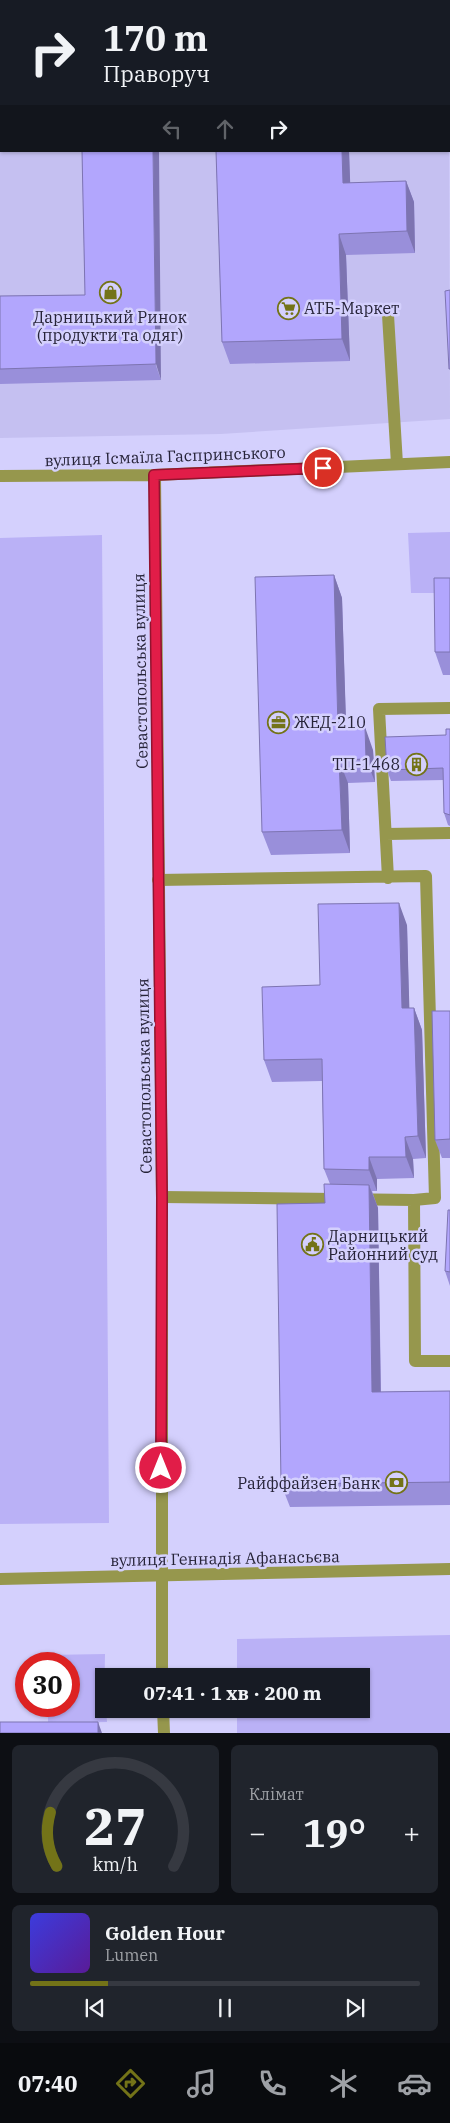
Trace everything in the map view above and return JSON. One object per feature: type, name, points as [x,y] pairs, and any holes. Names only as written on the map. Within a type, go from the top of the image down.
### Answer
[{"type":"street","points":[[388,315],[397,464]]},
{"type":"street","name":"вулиця Ісмаїла Гаспринського","points":[[0,476],[154,475],[450,462]]},
{"type":"street","name":"Севастопольська вулиця","points":[[154,475],[162,1197],[162,1668]]},
{"type":"street","points":[[388,878],[379,709],[450,708]]},
{"type":"street","points":[[386,834],[450,833]]},
{"type":"street","points":[[158,880],[426,876],[436,1198],[414,1200],[162,1197]]},
{"type":"street","points":[[414,1200],[415,1361],[450,1361]]},
{"type":"street","name":"вулиця Геннадія Афанасьєва","points":[[0,1579],[450,1569]]},
{"type":"street","points":[[163,1718],[164,1733]]},
{"type":"shaded area","points":[[0,152],[449,152],[450,419],[221,434],[0,438]]},
{"type":"shaded area","points":[[450,532],[450,593],[411,593],[408,533]]},
{"type":"shaded area","points":[[102,535],[109,1523],[0,1524],[0,538]]},
{"type":"shaded area","points":[[450,1635],[450,1733],[237,1733],[237,1718],[370,1718],[370,1668],[237,1668],[237,1639]]},
{"type":"shaded area","points":[[80,1654],[105,1654],[105,1668],[95,1668],[95,1718],[107,1718],[107,1722],[48,1723],[48,1717],[80,1717]]},
{"type":"building","points":[[82,152],[153,152],[156,364],[0,369],[0,296],[85,295]]},
{"type":"building","name":"АТБ-Маркет","points":[[216,152],[342,152],[343,183],[406,181],[407,231],[339,234],[342,339],[222,342]]},
{"type":"building","points":[[450,290],[450,369],[449,369],[445,291]]},
{"type":"building","points":[[334,575],[338,728],[365,727],[366,759],[339,760],[342,830],[262,832],[255,577]]},
{"type":"building","points":[[434,578],[450,578],[450,652],[435,652]]},
{"type":"building","points":[[446,729],[450,729],[450,815],[444,813],[443,768],[387,770],[385,737],[446,735]]},
{"type":"building","points":[[399,903],[402,1008],[414,1008],[418,1136],[405,1137],[406,1157],[369,1157],[369,1170],[324,1169],[322,1059],[264,1060],[262,987],[320,985],[318,904]]},
{"type":"building","points":[[432,1011],[450,1011],[450,1139],[435,1140]]},
{"type":"building","points":[[324,1184],[369,1185],[372,1392],[450,1391],[450,1482],[281,1484],[277,1204],[325,1203]]},
{"type":"building","points":[[448,1210],[450,1210],[450,1272],[445,1271]]},
{"type":"building","points":[[0,1722],[98,1722],[98,1733],[0,1733]]},
{"type":"place","name":"Дарницький Ринок (продукти та одяг)","points":[[110,293]]},
{"type":"place","name":"АТБ-Маркет","points":[[288,308]]},
{"type":"place","name":"ЖЕД-210","points":[[278,722]]},
{"type":"place","name":"ТП-1468","points":[[416,764]]},
{"type":"place","name":"Дарницький Районний суд","points":[[312,1245]]},
{"type":"place","name":"Райффайзен Банк","points":[[396,1483]]},
{"type":"route","points":[[161,1468],[162,1197],[154,475],[323,468]]}]
